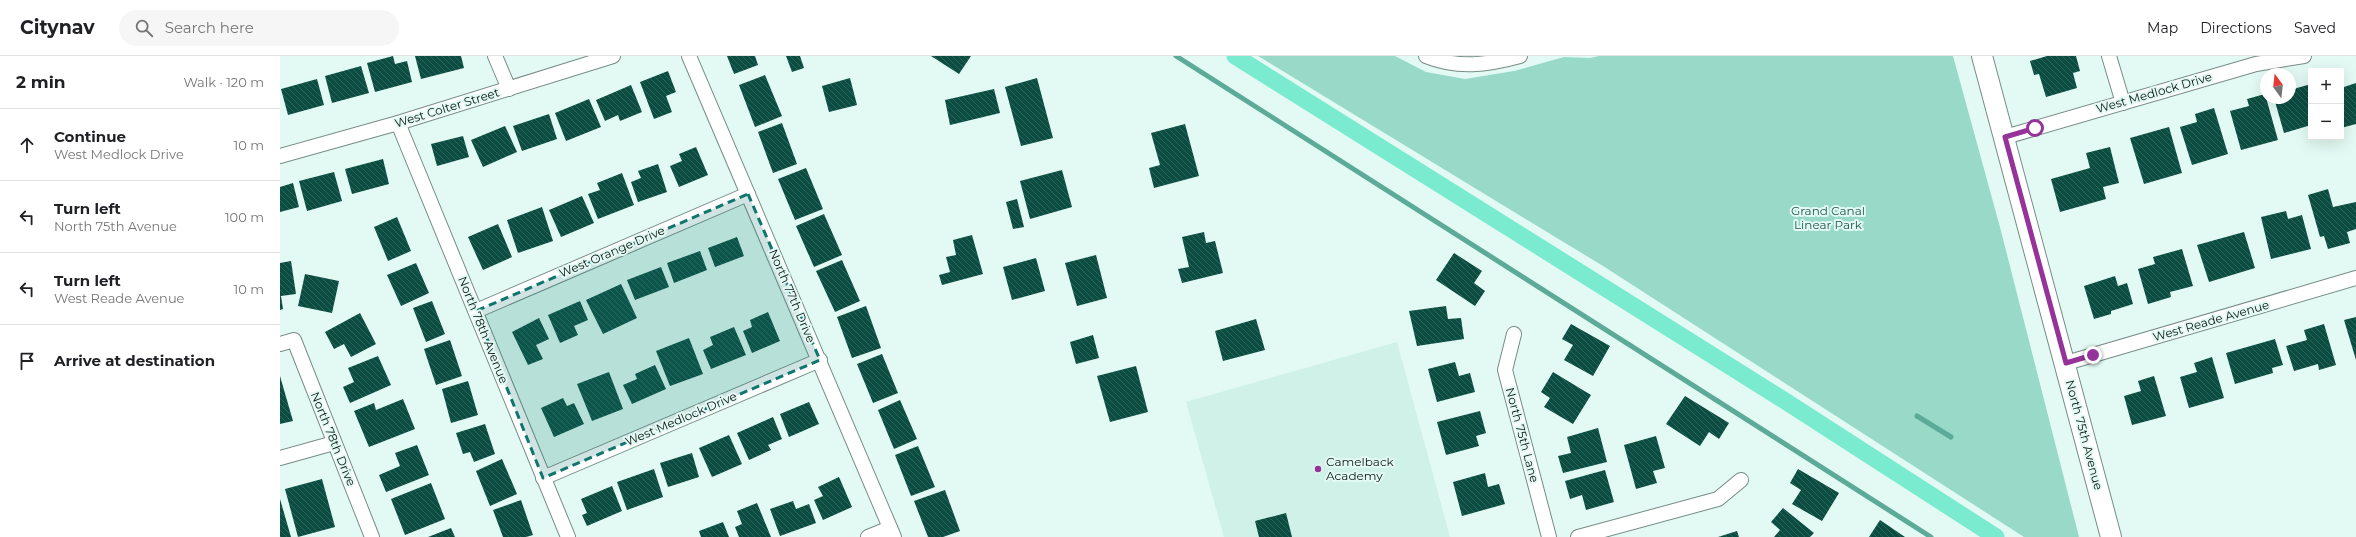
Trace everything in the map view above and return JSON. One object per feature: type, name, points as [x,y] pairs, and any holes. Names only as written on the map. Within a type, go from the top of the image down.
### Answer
[{"type":"main road","name":"North 75th Avenue","points":[[1982,56],[2066,363],[2111,537]]},
{"type":"street","points":[[495,56],[509,89]]},
{"type":"street","name":"West Colter Street","points":[[280,156],[398,123],[614,56]]},
{"type":"street","name":"North 77th Drive","points":[[689,56],[820,360],[892,532]]},
{"type":"street","points":[[1426,56],[1458,65],[1473,65],[1520,56]]},
{"type":"street","points":[[2109,56],[2123,103]]},
{"type":"street","name":"West Medlock Drive","points":[[2005,137],[2123,103],[2255,60],[2304,56]]},
{"type":"street","name":"North 78th Avenue","points":[[398,123],[568,537]]},
{"type":"street","name":"West Orange Drive","points":[[476,311],[748,194]]},
{"type":"street","name":"West Reade Avenue","points":[[2066,363],[2356,278]]},
{"type":"street","name":"North 75th Lane","points":[[1514,334],[1505,370],[1549,537]]},
{"type":"street","name":"North 78th Drive","points":[[280,344],[294,340],[372,537]]},
{"type":"street","name":"West Medlock Drive","points":[[543,478],[820,360]]},
{"type":"street","points":[[280,458],[334,443]]},
{"type":"street","points":[[1578,537],[1718,499],[1741,480]]},
{"type":"street","points":[[868,537],[892,532]]},
{"type":"highlighted area","points":[[748,194],[820,360],[543,478],[476,311]]},
{"type":"shaded area","name":"Camelback Academy","points":[[1397,342],[1450,537],[1224,537],[1186,402]]},
{"type":"green space","name":"Grand Canal Linear Park","points":[[1258,56],[1395,56],[1426,72],[1465,79],[1514,71],[1564,57],[1953,56],[2001,231],[2079,537],[2024,537],[1603,266]]},
{"type":"building","points":[[393,56],[395,64],[407,61],[412,82],[375,92],[367,63]]},
{"type":"building","points":[[415,56],[461,56],[464,68],[421,79]]},
{"type":"building","points":[[727,56],[755,56],[758,65],[734,74]]},
{"type":"building","points":[[786,56],[800,56],[804,68],[792,72]]},
{"type":"building","points":[[931,56],[971,56],[959,74]]},
{"type":"building","points":[[2047,56],[2076,56],[2080,71],[2073,73],[2077,88],[2046,97],[2039,74],[2034,75],[2030,61]]},
{"type":"building","points":[[361,66],[369,93],[332,103],[325,76]]},
{"type":"building","points":[[668,71],[676,92],[666,96],[672,112],[654,119],[640,82]]},
{"type":"building","points":[[765,75],[782,116],[755,127],[739,85]]},
{"type":"building","points":[[850,78],[857,105],[829,112],[822,86]]},
{"type":"building","points":[[1037,78],[1053,138],[1021,146],[1005,87]]},
{"type":"building","points":[[317,79],[324,105],[288,115],[281,89]]},
{"type":"building","points":[[2356,83],[2356,124],[2344,127],[2344,104],[2344,87]]},
{"type":"building","points":[[631,85],[642,112],[620,121],[618,115],[605,121],[596,100]]},
{"type":"building","points":[[2308,85],[2308,126],[2284,133],[2276,104],[2296,104],[2296,88]]},
{"type":"building","points":[[994,89],[1000,113],[950,125],[945,100]]},
{"type":"building","points":[[2260,95],[2260,104],[2268,104],[2278,140],[2241,150],[2230,111],[2249,106],[2247,99]]},
{"type":"building","points":[[589,99],[601,127],[566,141],[555,113]]},
{"type":"building","points":[[2214,108],[2228,154],[2192,165],[2180,127],[2197,122],[2195,114]]},
{"type":"building","points":[[549,114],[557,139],[522,151],[513,126]]},
{"type":"building","points":[[782,123],[797,164],[773,173],[758,132]]},
{"type":"building","points":[[1185,124],[1199,176],[1154,188],[1149,168],[1160,165],[1151,133]]},
{"type":"building","points":[[505,126],[517,152],[483,167],[471,140]]},
{"type":"building","points":[[2169,127],[2182,173],[2144,184],[2130,138]]},
{"type":"building","points":[[463,136],[469,157],[437,166],[431,144]]},
{"type":"building","points":[[696,147],[708,175],[679,187],[670,166],[682,161],[679,154]]},
{"type":"building","points":[[2110,147],[2119,183],[2103,187],[2106,199],[2060,212],[2051,179],[2090,168],[2086,153]]},
{"type":"building","points":[[383,159],[389,184],[352,194],[345,169]]},
{"type":"building","points":[[658,164],[667,192],[638,202],[631,182],[641,178],[638,171]]},
{"type":"building","points":[[806,168],[823,209],[795,220],[778,179]]},
{"type":"building","points":[[1062,170],[1072,207],[1030,219],[1020,181]]},
{"type":"building","points":[[334,172],[342,201],[307,211],[299,181]]},
{"type":"building","points":[[622,173],[634,205],[598,219],[588,194],[600,190],[597,183]]},
{"type":"building","points":[[293,183],[299,207],[280,212],[280,187]]},
{"type":"building","points":[[2328,189],[2333,207],[2356,202],[2356,229],[2347,232],[2350,243],[2328,249],[2324,236],[2320,237],[2308,195]]},
{"type":"building","points":[[582,196],[594,223],[561,237],[549,210]]},
{"type":"building","points":[[1017,199],[1024,227],[1013,229],[1006,202]]},
{"type":"building","points":[[542,207],[553,241],[518,253],[507,220]]},
{"type":"building","points":[[2286,211],[2288,219],[2302,215],[2311,249],[2271,259],[2261,217]]},
{"type":"building","points":[[824,214],[842,255],[814,267],[796,226]]},
{"type":"building","points":[[397,217],[411,251],[388,261],[374,227]]},
{"type":"building","points":[[498,224],[512,257],[483,270],[468,237]]},
{"type":"building","points":[[1204,232],[1206,243],[1215,241],[1223,273],[1182,283],[1178,269],[1189,267],[1182,237]]},
{"type":"building","points":[[2244,232],[2255,268],[2209,282],[2197,245]]},
{"type":"building","points":[[972,235],[983,274],[942,285],[939,275],[950,272],[946,257],[956,255],[953,240]]},
{"type":"building","points":[[737,237],[744,256],[715,267],[708,248]]},
{"type":"building","points":[[2182,249],[2193,286],[2170,292],[2171,297],[2148,304],[2138,269],[2155,264],[2153,257]]},
{"type":"building","points":[[700,251],[707,270],[674,283],[667,263]]},
{"type":"building","points":[[1454,253],[1482,271],[1474,283],[1485,291],[1475,306],[1436,280]]},
{"type":"building","points":[[1096,255],[1107,298],[1077,306],[1065,263]]},
{"type":"building","points":[[1036,258],[1045,291],[1012,300],[1003,267]]},
{"type":"building","points":[[842,260],[860,301],[835,312],[816,271]]},
{"type":"building","points":[[291,261],[296,294],[281,296],[283,309],[280,310],[280,263]]},
{"type":"building","points":[[416,263],[429,293],[401,306],[387,275]]},
{"type":"building","points":[[661,267],[669,287],[635,300],[627,280]]},
{"type":"building","points":[[305,274],[339,281],[332,313],[298,306]]},
{"type":"building","points":[[2115,276],[2118,286],[2127,283],[2133,304],[2111,311],[2111,314],[2094,319],[2084,286]]},
{"type":"building","points":[[621,284],[637,318],[603,334],[586,300]]},
{"type":"building","points":[[432,301],[445,334],[426,342],[413,308]]},
{"type":"building","points":[[580,301],[588,320],[574,326],[578,335],[560,343],[548,315]]},
{"type":"building","points":[[866,306],[881,348],[852,358],[837,317]]},
{"type":"building","points":[[1446,306],[1448,319],[1461,318],[1464,339],[1417,346],[1409,311]]},
{"type":"building","points":[[768,312],[780,341],[752,353],[743,331],[752,327],[750,320]]},
{"type":"building","points":[[360,313],[376,344],[351,357],[344,344],[334,349],[325,332]]},
{"type":"building","points":[[2356,317],[2356,360],[2344,320]]},
{"type":"building","points":[[539,318],[549,339],[536,345],[543,359],[528,365],[512,332]]},
{"type":"building","points":[[1256,319],[1265,350],[1223,361],[1215,331]]},
{"type":"building","points":[[1571,324],[1610,346],[1593,376],[1564,360],[1573,345],[1562,339]]},
{"type":"building","points":[[2324,324],[2336,365],[2319,370],[2318,364],[2294,371],[2286,346],[2307,340],[2304,330]]},
{"type":"building","points":[[734,327],[746,355],[711,369],[703,350],[713,345],[710,337]]},
{"type":"building","points":[[1093,335],[1099,358],[1076,364],[1070,342]]},
{"type":"building","points":[[689,338],[703,374],[670,386],[656,351]]},
{"type":"building","points":[[2275,339],[2283,365],[2272,368],[2273,373],[2235,384],[2226,353]]},
{"type":"building","points":[[450,340],[462,376],[436,385],[424,349]]},
{"type":"building","points":[[882,354],[898,393],[873,403],[857,364]]},
{"type":"building","points":[[378,356],[391,385],[350,403],[343,387],[354,382],[348,368]]},
{"type":"building","points":[[2212,357],[2224,398],[2189,408],[2180,377],[2197,372],[2194,363]]},
{"type":"building","points":[[1455,362],[1459,376],[1470,373],[1475,392],[1437,402],[1428,369]]},
{"type":"building","points":[[655,365],[666,389],[632,404],[623,385],[637,379],[635,374]]},
{"type":"building","points":[[1136,366],[1148,412],[1110,422],[1097,376]]},
{"type":"building","points":[[609,372],[623,409],[592,421],[577,384]]},
{"type":"building","points":[[1553,372],[1591,395],[1573,424],[1544,407],[1550,398],[1541,392]]},
{"type":"building","points":[[280,376],[293,421],[280,424]]},
{"type":"building","points":[[2154,376],[2166,416],[2132,425],[2124,396],[2141,391],[2138,381]]},
{"type":"building","points":[[468,381],[478,415],[451,423],[442,389]]},
{"type":"building","points":[[1685,396],[1729,423],[1719,439],[1709,432],[1700,446],[1666,424]]},
{"type":"building","points":[[563,398],[567,406],[574,403],[584,424],[554,437],[541,408]]},
{"type":"building","points":[[403,399],[415,429],[369,447],[354,411],[374,403],[376,410]]},
{"type":"building","points":[[900,400],[917,439],[894,449],[878,410]]},
{"type":"building","points":[[809,402],[819,424],[789,437],[780,414]]},
{"type":"building","points":[[1480,411],[1486,433],[1476,436],[1479,446],[1446,455],[1437,422]]},
{"type":"building","points":[[773,417],[782,439],[768,445],[771,450],[749,460],[737,433]]},
{"type":"building","points":[[485,424],[495,454],[474,462],[470,452],[463,454],[456,433]]},
{"type":"building","points":[[1598,428],[1607,462],[1563,473],[1558,456],[1571,453],[1567,437]]},
{"type":"building","points":[[729,435],[742,464],[712,477],[699,448]]},
{"type":"building","points":[[1656,436],[1665,468],[1653,471],[1657,483],[1636,489],[1624,445]]},
{"type":"building","points":[[417,445],[429,475],[386,492],[379,475],[400,466],[395,453]]},
{"type":"building","points":[[918,446],[935,487],[911,496],[895,455]]},
{"type":"building","points":[[692,453],[699,477],[668,487],[660,463]]},
{"type":"building","points":[[502,459],[517,494],[490,506],[476,471]]},
{"type":"building","points":[[654,469],[663,497],[627,510],[617,482]]},
{"type":"building","points":[[1798,469],[1839,493],[1822,521],[1792,504],[1801,490],[1790,483]]},
{"type":"building","points":[[1605,470],[1614,502],[1586,510],[1582,495],[1570,499],[1565,481]]},
{"type":"building","points":[[1485,473],[1488,487],[1499,484],[1505,504],[1462,516],[1453,482]]},
{"type":"building","points":[[839,477],[852,507],[823,520],[814,500],[823,496],[818,487]]},
{"type":"building","points":[[322,479],[335,527],[298,537],[285,489]]},
{"type":"building","points":[[431,483],[445,519],[405,535],[391,499]]},
{"type":"building","points":[[612,486],[622,511],[587,526],[582,515],[587,513],[581,499]]},
{"type":"building","points":[[945,490],[960,531],[943,537],[928,537],[914,501]]},
{"type":"building","points":[[280,499],[291,537],[280,537]]},
{"type":"building","points":[[521,500],[533,535],[526,537],[503,537],[493,510]]},
{"type":"building","points":[[793,501],[796,509],[809,504],[816,523],[780,536],[770,509]]},
{"type":"building","points":[[757,503],[771,537],[739,537],[735,527],[742,524],[737,511]]},
{"type":"building","points":[[1783,508],[1814,533],[1810,537],[1774,537],[1780,530],[1771,522]]},
{"type":"building","points":[[1286,513],[1292,537],[1259,537],[1255,521]]},
{"type":"building","points":[[1880,520],[1905,537],[1869,537]]},
{"type":"building","points":[[723,522],[729,537],[701,537],[699,531]]},
{"type":"building","points":[[451,528],[455,537],[428,537]]},
{"type":"building","points":[[1737,531],[1739,537],[1718,537]]},
{"type":"waterway","points":[[1176,56],[1931,537]]},
{"type":"waterway","points":[[1235,56],[1782,399],[1996,537]]},
{"type":"waterway","points":[[1917,416],[1951,437]]},
{"type":"place","name":"Camelback Academy","points":[[1318,469]]},
{"type":"route","points":[[2035,128],[2005,137],[2066,363],[2093,355]]}]
